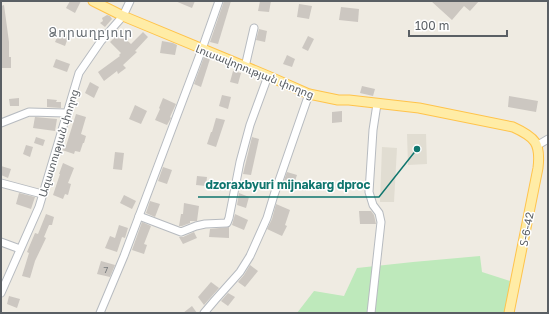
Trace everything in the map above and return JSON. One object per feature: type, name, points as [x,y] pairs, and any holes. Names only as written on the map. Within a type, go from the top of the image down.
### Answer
[{"type":"main road","name":"Լուսավորության փողոց","points":[[93,1],[122,16],[309,94],[338,100],[419,108],[513,127],[525,132],[538,146]]},
{"type":"main road","name":"Տ-6-42","points":[[509,313],[538,168],[540,155],[538,146]]},
{"type":"street","name":"Ազատության փողոց","points":[[1,294],[39,206],[79,73],[122,16],[130,1]]},
{"type":"street","points":[[100,313],[139,216],[219,1]]},
{"type":"street","points":[[245,67],[254,28]]},
{"type":"street","points":[[139,216],[181,232],[196,226],[227,222],[240,162],[250,126],[268,76]]},
{"type":"street","points":[[204,313],[240,272],[250,256],[267,218],[309,94]]},
{"type":"street","points":[[371,313],[381,222],[379,213],[373,204],[369,192],[373,130],[377,104]]},
{"type":"street","points":[[1,123],[30,112],[66,113]]},
{"type":"street","points":[[538,146],[548,140]]},
{"type":"street","points":[[1,182],[42,194]]},
{"type":"street","points":[[1,242],[20,249]]},
{"type":"shaded area","points":[[407,134],[426,134],[427,164],[408,165]]},
{"type":"shaded area","points":[[382,147],[397,148],[394,202],[380,202]]},
{"type":"green space","points":[[480,256],[482,272],[510,281],[505,313],[297,313],[314,291],[344,296],[357,268]]},
{"type":"building","points":[[70,1],[81,1],[75,13],[66,8]]},
{"type":"building","points":[[175,1],[195,1],[192,8]]},
{"type":"building","points":[[224,1],[231,1],[218,44],[210,42]]},
{"type":"building","points":[[260,1],[271,1],[269,12],[258,11]]},
{"type":"building","points":[[431,1],[479,1],[470,11],[464,6],[452,20]]},
{"type":"building","points":[[299,4],[312,6],[309,19],[297,17]]},
{"type":"building","points":[[4,5],[9,42],[9,57],[11,57],[11,68],[1,68],[1,6]]},
{"type":"building","points":[[341,7],[359,9],[358,22],[339,20]]},
{"type":"building","points":[[107,15],[112,19],[105,27],[100,23],[103,21],[102,18]]},
{"type":"building","points":[[259,29],[267,31],[265,42],[256,40]]},
{"type":"building","points":[[60,31],[69,35],[65,46],[55,42]]},
{"type":"building","points":[[143,32],[148,37],[135,51],[137,52],[123,65],[126,68],[118,74],[117,71],[104,81],[98,72],[120,56],[119,55],[121,53],[110,42],[119,33],[131,44]]},
{"type":"building","points":[[308,36],[314,39],[308,51],[302,48]]},
{"type":"building","points":[[162,41],[177,45],[175,55],[160,53]]},
{"type":"building","points":[[287,55],[295,59],[292,67],[283,64]]},
{"type":"building","points":[[204,57],[210,59],[201,87],[194,84]]},
{"type":"building","points":[[56,59],[70,64],[67,72],[53,67]]},
{"type":"building","points":[[233,71],[241,73],[238,84],[230,82]]},
{"type":"building","points":[[90,82],[99,87],[94,98],[85,93]]},
{"type":"building","points":[[362,86],[375,89],[373,96],[360,93]]},
{"type":"building","points":[[222,95],[231,97],[228,109],[219,106]]},
{"type":"building","points":[[509,96],[538,101],[536,112],[508,107]]},
{"type":"building","points":[[19,98],[19,106],[10,106],[9,99]]},
{"type":"building","points":[[163,98],[176,104],[167,125],[155,120]]},
{"type":"building","points":[[47,99],[61,102],[61,108],[47,107]]},
{"type":"building","points":[[135,105],[147,111],[141,124],[129,119]]},
{"type":"building","points":[[342,111],[342,122],[332,123],[332,112]]},
{"type":"building","points":[[76,114],[86,117],[81,134],[86,136],[80,152],[75,151],[74,154],[62,150],[63,145],[66,146]]},
{"type":"building","points":[[35,117],[57,119],[55,131],[33,128]]},
{"type":"building","points":[[216,118],[225,120],[216,147],[207,144]]},
{"type":"building","points":[[36,137],[45,140],[43,146],[34,143]]},
{"type":"building","points":[[252,137],[259,139],[251,175],[243,174]]},
{"type":"building","points":[[26,145],[33,147],[30,157],[23,154]]},
{"type":"building","points":[[115,152],[124,153],[122,170],[113,169]]},
{"type":"building","points":[[63,163],[74,168],[68,183],[71,184],[68,195],[65,194],[63,199],[53,195]]},
{"type":"building","points":[[1,166],[11,169],[8,178],[1,175]]},
{"type":"building","points":[[163,167],[172,170],[167,184],[158,181]]},
{"type":"building","points":[[287,172],[297,175],[293,187],[283,183]]},
{"type":"building","points":[[197,176],[207,177],[206,186],[196,185]]},
{"type":"building","points":[[19,193],[35,197],[31,209],[16,204]]},
{"type":"building","points":[[239,193],[249,197],[246,208],[237,205]]},
{"type":"building","points":[[124,195],[136,201],[132,209],[120,203]]},
{"type":"building","points":[[150,201],[160,204],[155,217],[146,213]]},
{"type":"building","points":[[184,203],[199,206],[197,221],[190,221],[190,223],[179,226],[181,214],[183,214]]},
{"type":"building","points":[[276,204],[290,210],[285,225],[287,226],[282,236],[267,229],[272,219]]},
{"type":"building","points":[[359,211],[371,211],[374,215],[376,224],[360,224]]},
{"type":"building","points":[[46,214],[54,217],[52,225],[49,225],[44,237],[46,238],[35,261],[30,278],[22,276],[29,253],[27,252],[35,233],[38,234]]},
{"type":"building","points":[[235,214],[248,220],[244,230],[232,225]]},
{"type":"building","points":[[142,222],[151,226],[144,244],[147,245],[144,254],[132,250]]},
{"type":"building","points":[[119,225],[128,228],[125,238],[122,237],[117,252],[105,248],[110,236],[115,238]]},
{"type":"building","points":[[229,227],[229,238],[209,237],[210,229]]},
{"type":"building","points":[[194,232],[197,238],[183,244],[179,237],[183,237]]},
{"type":"building","points":[[101,261],[115,265],[110,277],[97,274]]},
{"type":"building","points":[[250,265],[258,271],[245,287],[238,282]]},
{"type":"building","points":[[211,282],[219,288],[204,305],[198,297]]},
{"type":"building","points":[[228,293],[235,297],[228,306],[221,301]]},
{"type":"building","points":[[9,296],[20,299],[17,308],[7,304]]},
{"type":"building","points":[[192,306],[197,313],[183,313]]},
{"type":"place","name":"dzoraxbyuri mijnakarg dproc","points":[[417,149]]},
{"type":"district","name":"Ձորաղբյուր","points":[[91,32]]}]
